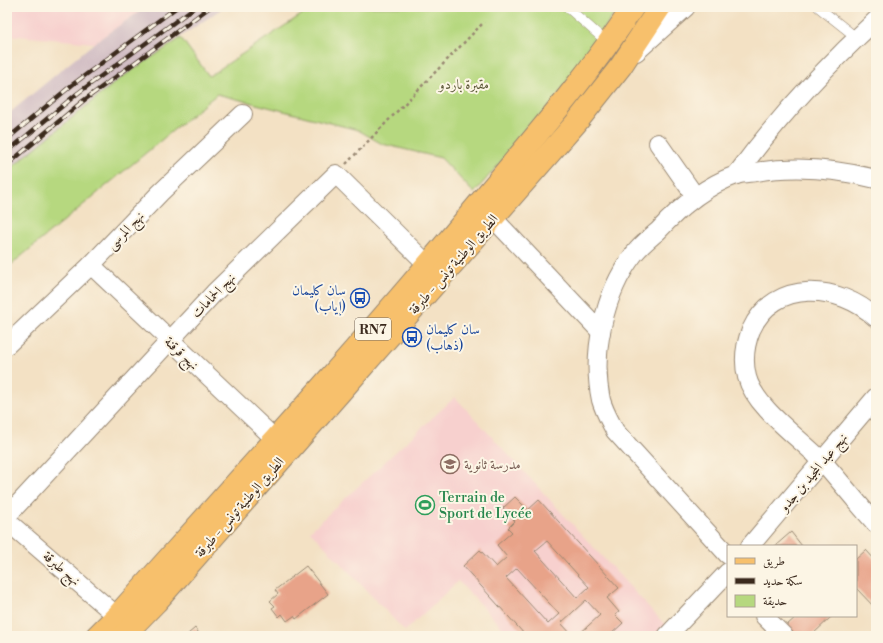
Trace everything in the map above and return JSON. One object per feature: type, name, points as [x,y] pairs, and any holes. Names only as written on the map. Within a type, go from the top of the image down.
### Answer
[{"type":"main road","name":"الطريق الوطنية تونس - طبرقة","points":[[120,626],[275,439],[428,265],[580,82],[609,44],[633,7]]},
{"type":"main road","name":"الطريق الوطنية تونس - طبرقة","points":[[97,636],[120,626],[156,602],[576,123],[621,66],[660,7]]},
{"type":"street","points":[[621,66],[686,7]]},
{"type":"street","points":[[736,175],[772,130],[817,78],[876,20]]},
{"type":"street","name":"نهج المرسى","points":[[7,345],[91,265],[160,193],[243,114]]},
{"type":"street","points":[[658,143],[696,196]]},
{"type":"street","points":[[727,554],[615,431],[601,401],[599,378],[601,332],[607,307],[619,278],[634,254],[672,215],[696,196],[736,175],[776,168],[809,168],[842,170],[876,179]]},
{"type":"street","points":[[336,174],[428,265]]},
{"type":"street","name":"نهج الحمامات","points":[[7,516],[214,293],[336,174]]},
{"type":"street","points":[[493,218],[601,332]]},
{"type":"street","name":"نهج قرقنة","points":[[91,265],[275,439]]},
{"type":"street","points":[[876,318],[869,312],[840,296],[822,292],[803,292],[784,297],[768,305],[757,317],[744,351],[747,377],[754,393],[762,404],[822,462],[876,524]]},
{"type":"street","name":"نهج عبد المجيد بن جدو","points":[[751,545],[876,397]]},
{"type":"street","name":"نهج طبرقة","points":[[7,520],[120,626]]},
{"type":"street","points":[[667,636],[727,575]]},
{"type":"street","points":[[765,617],[784,636]]},
{"type":"lane","points":[[567,7],[609,44]]},
{"type":"lane","points":[[818,7],[857,38]]},
{"type":"path","points":[[336,174],[484,22]]},
{"type":"shaded area","points":[[7,7],[146,7],[94,43],[7,35]]},
{"type":"shaded area","points":[[146,7],[224,7],[118,80],[7,172],[7,115],[94,43]]},
{"type":"shaded area","name":"مدرسة ثانوية","points":[[455,397],[668,628],[660,636],[510,636],[458,581],[405,631],[310,531]]},
{"type":"green space","name":"مقبرة باردو","points":[[313,7],[619,7],[553,102],[474,193],[441,158],[382,144],[358,130],[217,94],[7,268],[7,172],[17,163],[118,80],[181,38],[209,76]]},
{"type":"building","points":[[515,497],[528,510],[539,500],[619,588],[607,598],[619,612],[615,615],[623,623],[609,636],[577,636],[600,615],[586,600],[561,623],[573,636],[526,636],[463,566],[480,550],[496,567],[507,557],[497,545],[512,532],[508,528],[515,521],[503,508]],"holes":[[[547,541],[589,587],[577,598],[535,551]],[[517,568],[559,614],[548,624],[506,578]]]},
{"type":"building","points":[[791,532],[801,545],[776,545]]},
{"type":"building","points":[[866,550],[876,561],[876,609],[857,589],[857,558]]},
{"type":"building","points":[[306,566],[328,594],[296,619],[294,616],[287,621],[282,614],[279,617],[272,608],[275,606],[270,601],[278,594],[275,590]]},
{"type":"building","points":[[796,617],[831,617],[811,636],[796,636],[786,626]]},
{"type":"building","points":[[195,628],[201,636],[190,636],[188,634]]},
{"type":"railway","points":[[7,139],[72,85],[177,7]]},
{"type":"railway","points":[[7,152],[78,93],[195,7]]},
{"type":"railway","points":[[7,165],[83,101],[210,7]]},
{"type":"place","name":"سان كليمان (إياب)","points":[[360,298]]},
{"type":"place","name":"سان كليمان (ذهاب)","points":[[412,337]]},
{"type":"place","name":"مدرسة ثانوية","points":[[450,464]]},
{"type":"place","name":"Terrain de Sport de Lycée","points":[[425,505]]}]
